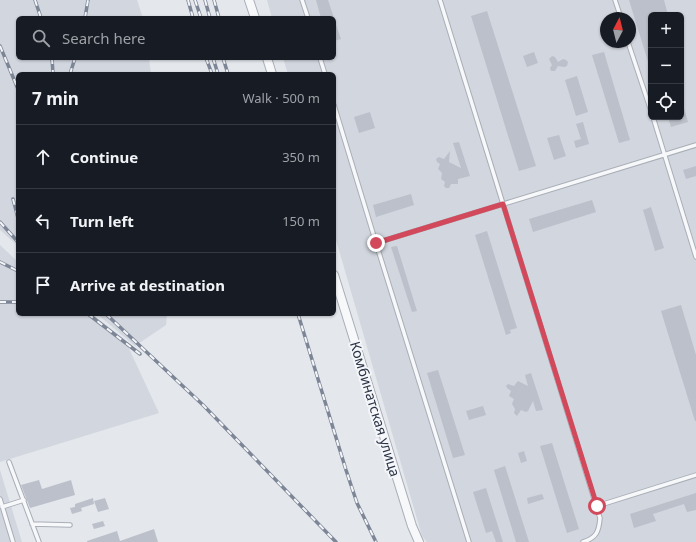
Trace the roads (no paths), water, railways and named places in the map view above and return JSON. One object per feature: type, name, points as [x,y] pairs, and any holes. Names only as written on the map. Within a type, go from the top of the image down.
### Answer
[{"type":"street","points":[[249,0],[254,16]]},
{"type":"street","points":[[268,60],[271,72]]},
{"type":"street","name":"Комбинатская улица","points":[[336,280],[412,526],[419,542]]},
{"type":"lane","points":[[302,0],[307,16]]},
{"type":"lane","points":[[440,0],[597,506],[600,518],[599,527],[592,539],[583,542]]},
{"type":"lane","points":[[615,0],[619,12]]},
{"type":"lane","points":[[630,48],[648,102]]},
{"type":"lane","points":[[321,60],[324,72]]},
{"type":"lane","points":[[336,112],[469,542]]},
{"type":"lane","points":[[654,120],[696,257]]},
{"type":"lane","points":[[376,243],[696,145]]},
{"type":"lane","points":[[9,462],[39,542]]},
{"type":"lane","points":[[597,506],[696,475]]},
{"type":"lane","points":[[0,499],[13,542]]},
{"type":"lane","points":[[2,507],[24,500]]},
{"type":"lane","points":[[32,524],[70,525]]},
{"type":"railway","points":[[35,0],[40,16]]},
{"type":"railway","points":[[85,16],[88,0]]},
{"type":"railway","points":[[188,0],[192,16]]},
{"type":"railway","points":[[195,0],[200,16]]},
{"type":"railway","points":[[205,0],[209,16]]},
{"type":"railway","points":[[214,0],[218,16]]},
{"type":"railway","points":[[0,46],[16,84]]},
{"type":"railway","points":[[52,60],[53,72]]},
{"type":"railway","points":[[71,72],[74,60]]},
{"type":"railway","points":[[207,60],[211,72]]},
{"type":"railway","points":[[214,60],[217,72]]},
{"type":"railway","points":[[224,60],[227,72]]},
{"type":"railway","points":[[13,199],[16,210]]},
{"type":"railway","points":[[0,222],[16,240]]},
{"type":"railway","points":[[0,262],[16,270]]},
{"type":"railway","points":[[0,302],[16,302]]},
{"type":"railway","points":[[91,316],[140,354]]},
{"type":"railway","points":[[108,316],[203,405],[336,542]]},
{"type":"railway","points":[[299,316],[357,503],[376,542]]}]
